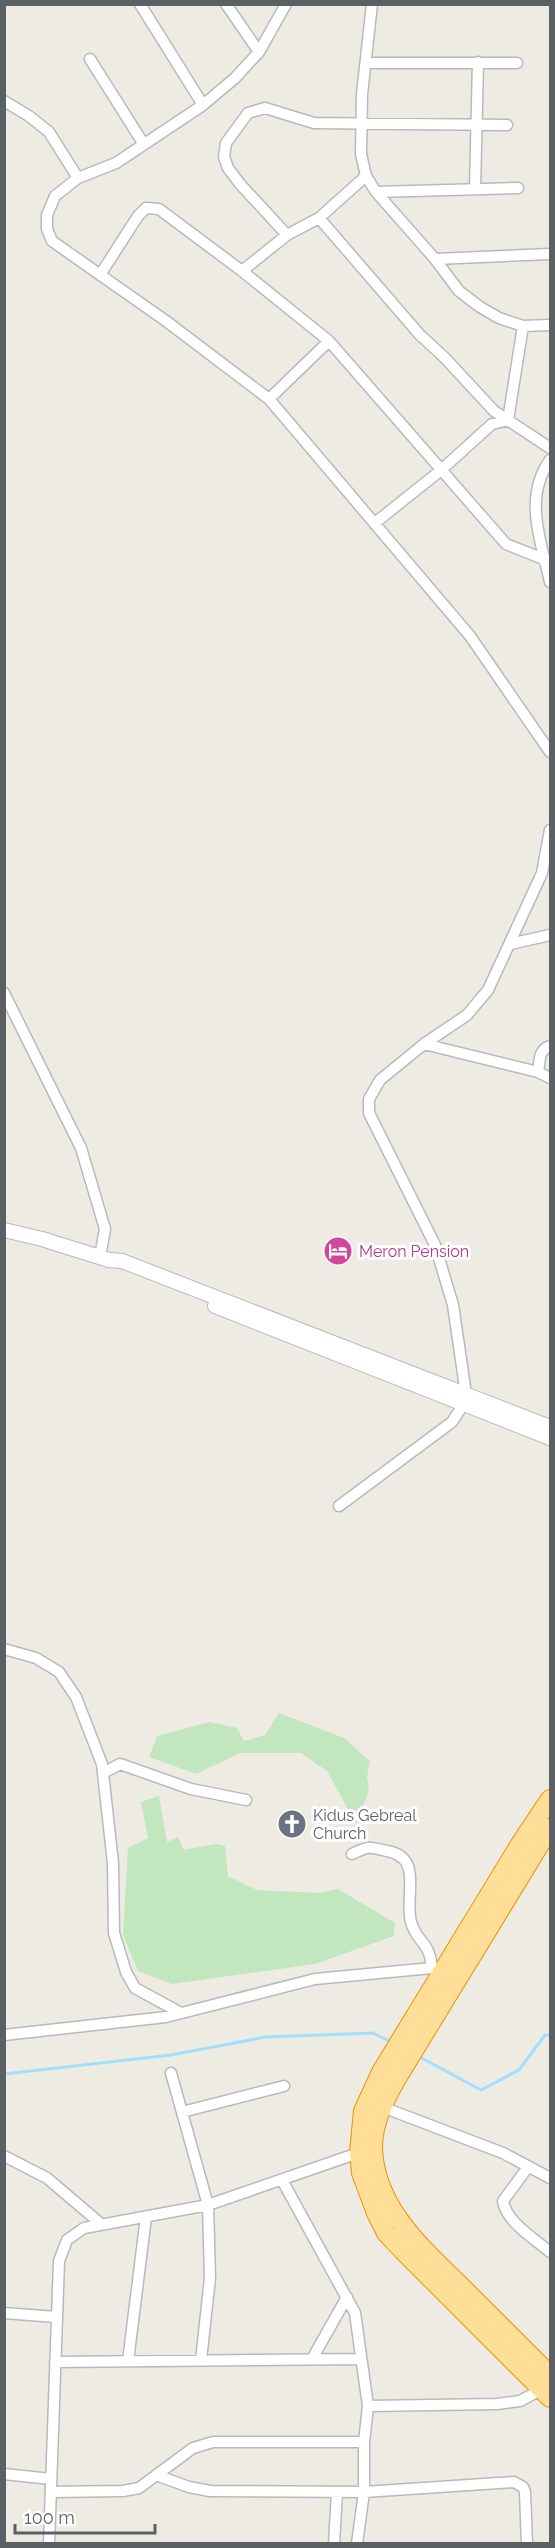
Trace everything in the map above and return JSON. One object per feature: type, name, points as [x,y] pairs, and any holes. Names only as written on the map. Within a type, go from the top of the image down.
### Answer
[{"type":"highway","points":[[548,2386],[408,2233],[388,2203],[366,2150],[376,2120],[375,2103],[389,2076],[422,2020],[443,1975],[520,1844],[550,1799]]},
{"type":"highway","points":[[443,1975],[550,1828]]},
{"type":"street","points":[[140,4],[203,105]]},
{"type":"street","points":[[226,4],[259,52]]},
{"type":"street","points":[[286,4],[259,52],[235,78],[203,105],[116,163],[78,178],[55,196],[47,215],[47,229],[52,242],[166,321],[269,399],[376,522],[470,636],[550,752]]},
{"type":"street","points":[[372,4],[362,94],[361,154],[366,176],[376,192],[435,259],[459,291],[480,308],[523,326],[550,324]]},
{"type":"street","points":[[90,59],[143,143]]},
{"type":"street","points":[[475,189],[478,62]]},
{"type":"street","points":[[367,63],[517,63]]},
{"type":"street","points":[[4,101],[29,116],[49,132],[78,178]]},
{"type":"street","points":[[287,235],[228,168],[224,157],[226,144],[248,113],[265,108],[314,123],[507,125]]},
{"type":"street","points":[[242,271],[287,235],[319,218],[366,176]]},
{"type":"street","points":[[376,192],[518,188]]},
{"type":"street","points":[[100,275],[138,216],[146,208],[159,209],[242,271],[329,341],[506,544],[546,560]]},
{"type":"street","points":[[319,218],[420,335],[444,357],[494,411],[550,448]]},
{"type":"street","points":[[435,259],[549,254]]},
{"type":"street","points":[[508,420],[523,326]]},
{"type":"street","points":[[269,399],[329,341]]},
{"type":"street","points":[[376,522],[440,471],[492,424],[508,420]]},
{"type":"street","points":[[550,460],[536,489],[534,510],[550,582]]},
{"type":"street","points":[[339,1506],[452,1422],[464,1400],[453,1305],[435,1245],[369,1113],[369,1099],[380,1080],[424,1044],[467,1015],[488,990],[542,873],[550,830]]},
{"type":"street","points":[[510,944],[550,935]]},
{"type":"street","points":[[4,993],[81,1148],[105,1229],[105,1258]]},
{"type":"street","points":[[424,1044],[538,1072],[550,1078]]},
{"type":"street","points":[[538,1072],[540,1054],[550,1046]]},
{"type":"street","points":[[4,1230],[122,1261],[464,1400],[550,1438]]},
{"type":"street","points":[[464,1400],[550,1427]]},
{"type":"street","points":[[4,1649],[36,1658],[59,1672],[76,1698],[102,1764],[113,1863],[114,1933],[126,1972],[135,1988],[181,2013]]},
{"type":"street","points":[[103,1773],[120,1764],[191,1789],[246,1800]]},
{"type":"street","points":[[4,2035],[166,2017],[315,1979],[443,1975],[411,1922],[409,1868],[404,1857],[397,1852],[369,1846],[352,1854]]},
{"type":"street","points":[[171,2073],[208,2205],[210,2278],[201,2360]]},
{"type":"street","points":[[182,2112],[284,2086]]},
{"type":"street","points":[[375,2103],[503,2152],[528,2168],[550,2178]]},
{"type":"street","points":[[49,2544],[59,2261],[62,2250],[74,2233],[101,2224],[208,2205],[366,2150]]},
{"type":"street","points":[[4,2156],[47,2178],[101,2224]]},
{"type":"street","points":[[528,2168],[503,2201],[504,2208],[511,2218],[550,2252]]},
{"type":"street","points":[[282,2180],[355,2313],[362,2350],[361,2359],[368,2406],[364,2442],[364,2492],[357,2544]]},
{"type":"street","points":[[128,2361],[146,2217]]},
{"type":"street","points":[[312,2359],[347,2297]]},
{"type":"street","points":[[4,2313],[56,2317]]},
{"type":"street","points":[[55,2362],[361,2359]]},
{"type":"street","points":[[368,2406],[497,2404],[520,2401],[548,2386]]},
{"type":"street","points":[[51,2492],[123,2491],[139,2488],[193,2448],[213,2442],[364,2442]]},
{"type":"street","points":[[4,2474],[51,2479]]},
{"type":"street","points":[[156,2475],[189,2487],[210,2491],[364,2492],[514,2482],[520,2484],[525,2492],[527,2544]]},
{"type":"street","points":[[334,2544],[337,2492]]},
{"type":"green space","points":[[279,1713],[344,1738],[370,1761],[367,1777],[369,1790],[356,1824],[327,1771],[301,1753],[240,1753],[196,1774],[149,1757],[157,1736],[210,1722],[237,1728],[244,1741],[265,1735]]},
{"type":"green space","points":[[159,1796],[167,1842],[178,1837],[184,1850],[216,1844],[225,1846],[228,1876],[257,1890],[319,1893],[338,1889],[395,1923],[394,1936],[315,1964],[172,1984],[138,1971],[123,1935],[128,1848],[148,1838],[141,1802]]},
{"type":"waterway","points":[[4,2074],[171,2055],[266,2037],[373,2033],[391,2042]]},
{"type":"waterway","points":[[418,2056],[481,2090],[519,2070],[545,2035],[550,2035]]},
{"type":"place","name":"Meron Pension","points":[[338,1251]]},
{"type":"place","name":"Kidus Gebreal Church","points":[[292,1824]]}]
